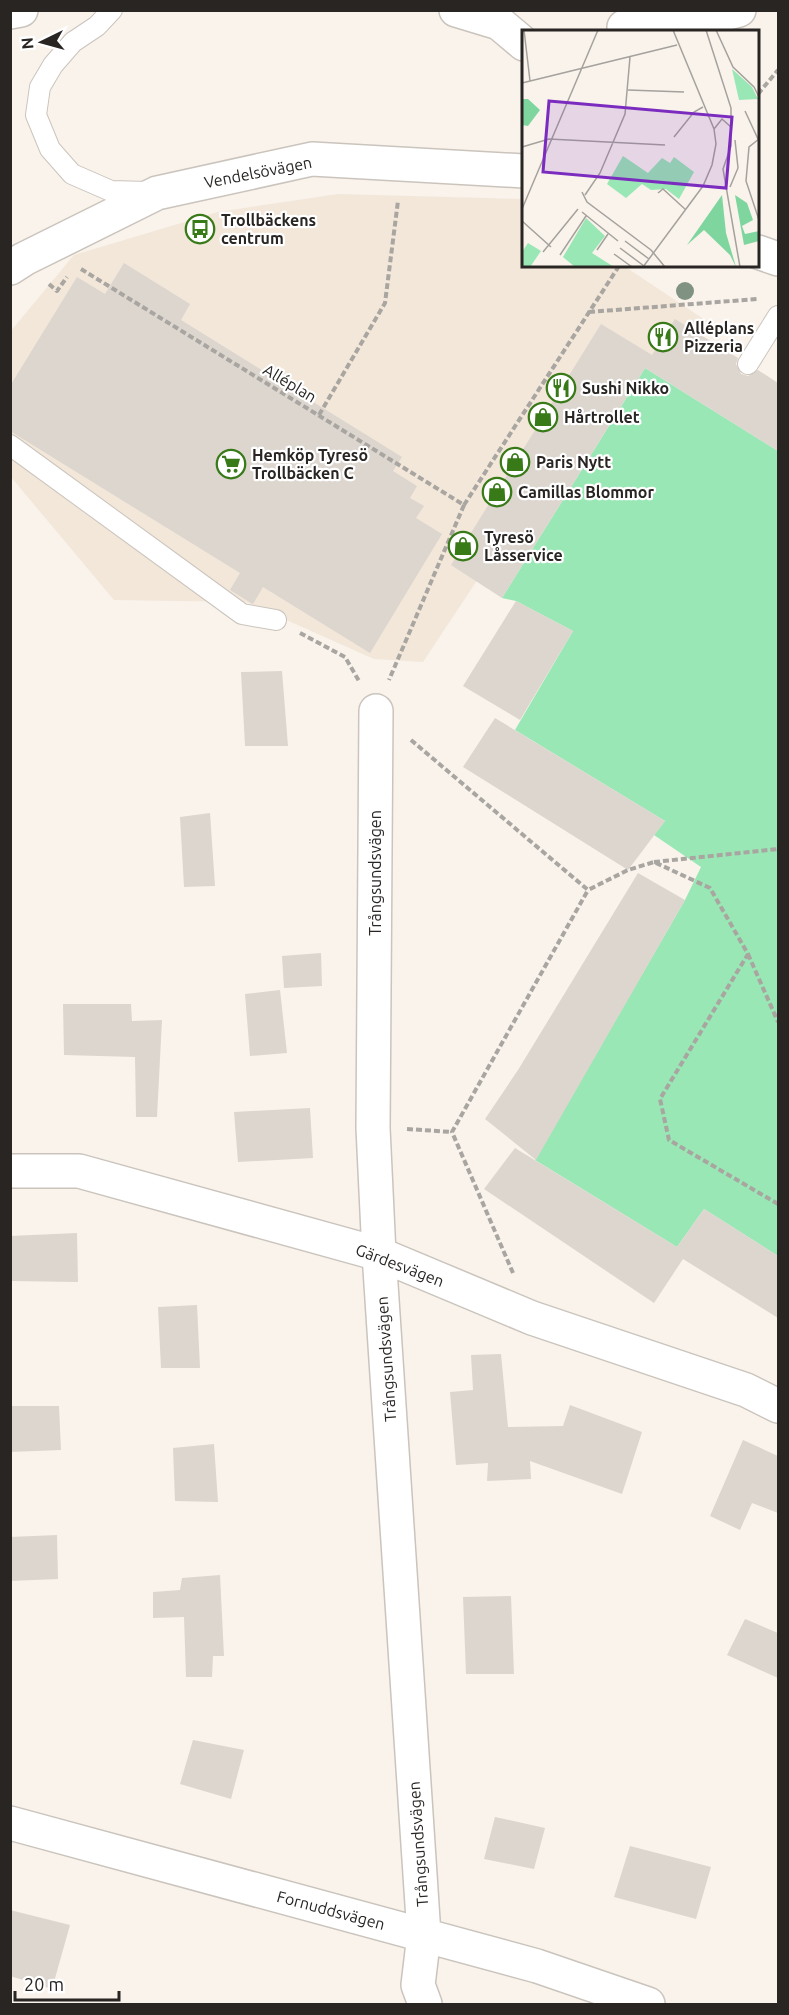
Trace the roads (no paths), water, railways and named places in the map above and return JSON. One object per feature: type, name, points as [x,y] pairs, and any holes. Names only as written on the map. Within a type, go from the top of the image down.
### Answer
[{"type":"street","points":[[10,12],[21,10]]},
{"type":"street","points":[[456,10],[512,35]]},
{"type":"street","points":[[626,23],[672,10]]},
{"type":"street","points":[[678,30],[705,19],[739,10]]},
{"type":"street","name":"Vendelsövägen","points":[[10,268],[157,193],[312,159],[522,171]]},
{"type":"street","points":[[759,252],[778,259]]},
{"type":"street","name":"Trångsundsvägen","points":[[376,711],[373,1128],[379,1254],[424,1935],[418,1985],[425,2004]]},
{"type":"street","name":"Gärdesvägen","points":[[10,1171],[79,1171],[379,1254],[532,1318],[746,1390],[778,1406]]},
{"type":"street","name":"Fornuddsvägen","points":[[10,1823],[537,1966],[648,2004]]},
{"type":"lane","points":[[112,10],[97,26],[72,42],[53,64],[40,87],[36,115],[50,149],[72,174],[111,190],[157,193]]},
{"type":"lane","points":[[748,364],[778,316]]},
{"type":"lane","points":[[10,445],[242,614],[276,620]]},
{"type":"place","name":"Trollbäckens centrum","points":[[200,229]]},
{"type":"place","name":"Alléplans Pizzeria","points":[[663,337]]},
{"type":"place","name":"Sushi Nikko","points":[[561,388]]},
{"type":"place","name":"Hårtrollet","points":[[543,417]]},
{"type":"place","name":"Paris Nytt","points":[[515,462]]},
{"type":"place","name":"Hemköp Tyresö Trollbäcken C","points":[[231,464]]},
{"type":"place","name":"Camillas Blommor","points":[[497,492]]},
{"type":"place","name":"Tyresö Låsservice","points":[[463,546]]}]
